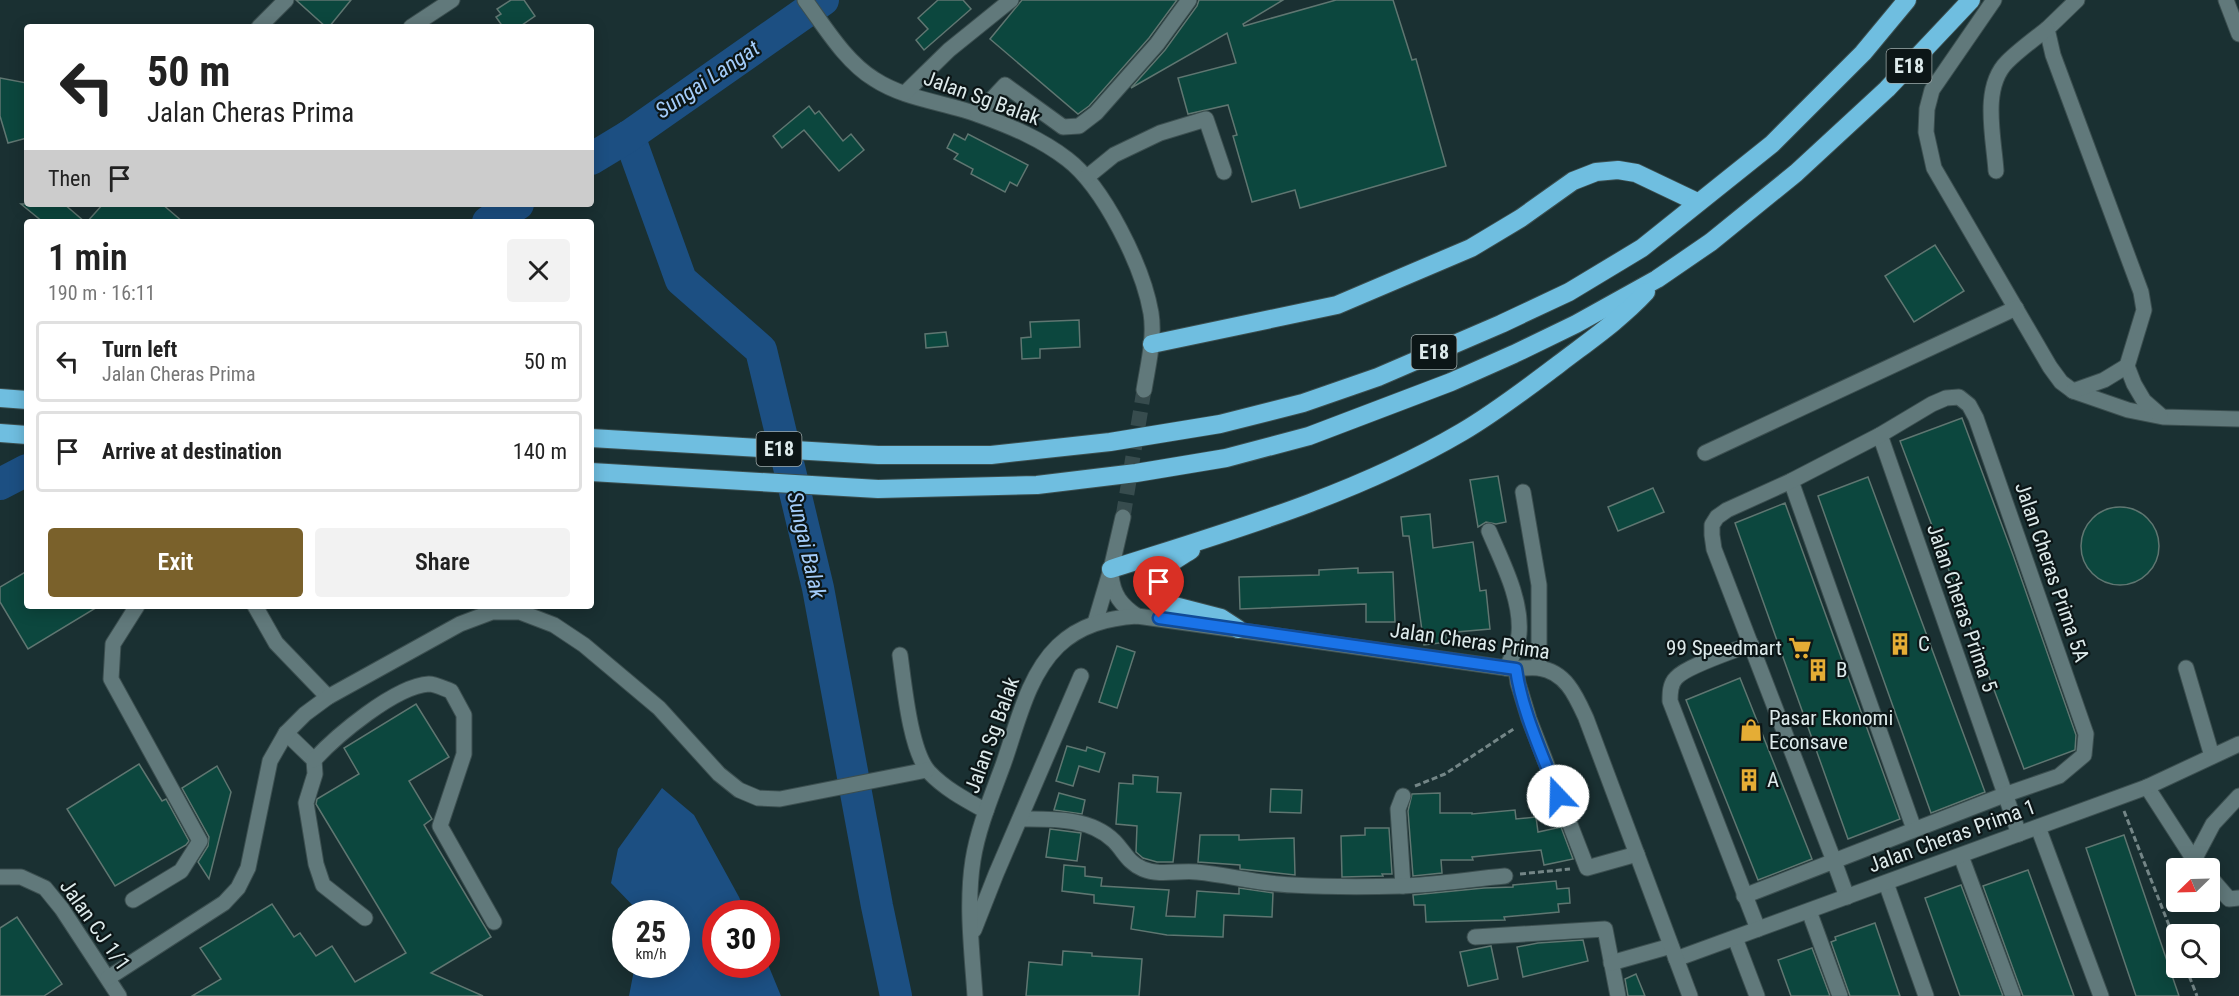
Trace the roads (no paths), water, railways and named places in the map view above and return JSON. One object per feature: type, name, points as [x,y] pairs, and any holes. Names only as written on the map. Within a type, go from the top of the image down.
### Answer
[{"type":"highway","name":"E18","points":[[594,438],[878,455],[991,455],[1110,442],[1220,424],[1303,403],[1378,377],[1501,324],[1569,292],[1642,248],[1772,144],[1863,53],[1907,0]]},
{"type":"highway","name":"E18","points":[[594,472],[878,489],[1037,485],[1136,473],[1226,458],[1299,439],[1387,407],[1514,354],[1576,324],[1657,279],[1711,242],[1829,144],[1887,89],[1971,0]]},
{"type":"highway","points":[[1152,344],[1337,305],[1471,248],[1521,218],[1573,181],[1596,172],[1618,170],[1636,173],[1697,202]]},
{"type":"highway","points":[[1111,569],[1213,537],[1329,496],[1394,467],[1461,432],[1517,396],[1628,312],[1657,279]]},
{"type":"highway","points":[[0,398],[24,400]]},
{"type":"highway","points":[[0,433],[24,435]]},
{"type":"highway","points":[[1213,537],[1160,570],[1155,578],[1154,587],[1157,597],[1163,603],[1221,618],[1238,629]]},
{"type":"street","points":[[416,24],[452,0]]},
{"type":"street","name":"Jalan Sg Balak","points":[[805,0],[843,49],[872,78],[888,87],[978,114],[1029,134],[1069,160],[1087,177],[1118,226],[1144,287],[1151,314],[1152,344],[1144,390]]},
{"type":"street","points":[[905,93],[949,50],[1011,0]]},
{"type":"street","points":[[978,114],[1005,85],[1063,126],[1079,126],[1096,112],[1156,44],[1189,0]]},
{"type":"street","points":[[1994,0],[1932,90],[1927,109],[1926,132],[1934,168],[2050,367],[2061,382],[2073,391],[2128,410],[2163,417],[2239,419]]},
{"type":"street","points":[[1996,171],[1992,111],[1993,86],[2006,63],[2077,0]]},
{"type":"street","points":[[2226,0],[2239,34]]},
{"type":"street","points":[[261,24],[284,1]]},
{"type":"street","points":[[2047,29],[2053,55],[2141,292],[2144,310],[2127,366],[2144,401],[2163,417]]},
{"type":"street","points":[[1087,177],[1114,155],[1160,133],[1206,119],[1224,172]]},
{"type":"street","points":[[1705,453],[2016,308]]},
{"type":"street","points":[[2073,391],[2104,380],[2127,366]]},
{"type":"street","name":"Jalan Cheras Prima 5A","points":[[1880,435],[1946,398],[1959,397],[1969,405],[1992,463],[2086,734],[2084,755],[2059,776],[2004,795]]},
{"type":"street","points":[[1848,897],[1714,549],[1712,525],[1717,517],[1727,510],[1791,481],[1880,435]]},
{"type":"street","name":"Jalan Cheras Prima 5","points":[[1880,435],[2019,834]]},
{"type":"street","points":[[1791,481],[1914,830]]},
{"type":"street","points":[[1523,492],[1539,585],[1539,668]]},
{"type":"street","points":[[1095,623],[1123,518]]},
{"type":"street","points":[[1489,531],[1509,579],[1519,617],[1519,635],[1511,669],[1518,683],[1529,719],[1592,866],[1637,854]]},
{"type":"street","points":[[1111,569],[1112,588],[1117,598],[1123,607],[1137,616]]},
{"type":"street","points":[[133,900],[181,871],[200,841],[111,680],[113,644],[135,609]]},
{"type":"street","points":[[257,609],[276,644],[328,697]]},
{"type":"street","points":[[108,978],[224,903],[238,888],[248,868],[270,760],[286,733],[305,714],[328,697],[460,624],[492,612],[520,612],[554,625],[584,645],[659,708],[719,774],[739,790],[758,798],[780,799],[927,770]]},
{"type":"street","name":"Jalan Sg Balak","points":[[975,996],[971,939],[973,859],[986,811],[1032,684],[1047,658],[1069,636],[1095,623],[1113,618],[1137,616]]},
{"type":"street","name":"Jalan Cheras Prima","points":[[1137,616],[1511,669],[1539,668],[1559,674],[1575,694],[1690,996]]},
{"type":"street","points":[[1751,644],[1684,671],[1674,679],[1670,690],[1670,701],[1758,929]]},
{"type":"street","points":[[900,655],[912,735],[927,770],[951,792],[986,811]]},
{"type":"street","points":[[2186,668],[2212,756]]},
{"type":"street","points":[[971,939],[1081,676]]},
{"type":"street","points":[[314,760],[332,741],[399,693],[429,684],[451,691],[464,715],[464,754],[440,826],[494,922]]},
{"type":"street","points":[[286,733],[314,760],[315,774],[306,803],[316,864],[323,885],[365,918]]},
{"type":"street","name":"Jalan Cheras Prima 1","points":[[1616,962],[1655,951],[1674,953],[1735,938],[2119,798],[2239,744]]},
{"type":"street","points":[[2147,787],[2194,858]]},
{"type":"street","points":[[1744,896],[2004,795]]},
{"type":"street","points":[[2200,858],[2213,824],[2239,795]]},
{"type":"street","points":[[1402,796],[1398,809],[1403,886]]},
{"type":"street","points":[[1020,819],[1062,820],[1102,830],[1116,843],[1128,860],[1143,869],[1162,872],[1195,871],[1257,882],[1291,885],[1403,886],[1505,876]]},
{"type":"street","points":[[2038,827],[2101,996]]},
{"type":"street","points":[[1961,856],[2013,996]]},
{"type":"street","name":"Jalan CJ 1/1","points":[[0,877],[21,877],[45,888],[62,909],[118,996]]},
{"type":"street","points":[[1886,883],[1926,996]]},
{"type":"street","points":[[2220,889],[2229,899],[2239,898]]},
{"type":"street","points":[[1809,911],[1840,996]]},
{"type":"street","points":[[1475,937],[1605,929],[1616,962],[1617,996]]},
{"type":"street","points":[[1735,938],[1757,996]]},
{"type":"water","points":[[662,788],[694,815],[740,900],[702,900],[702,978],[774,978],[781,996],[629,996],[632,978],[690,978],[690,900],[627,900],[611,883],[618,849]]},
{"type":"waterway","name":"Sungai Langat","points":[[594,157],[629,136],[823,0]]},
{"type":"waterway","name":"Sungai Balak","points":[[629,136],[681,280],[761,350],[818,588],[896,996]]},
{"type":"waterway","name":"Sungai Langat","points":[[493,219],[513,207]]},
{"type":"waterway","name":"Sungai Langat","points":[[0,484],[24,472]]},
{"type":"tunnel","points":[[1123,517],[1144,390]]},
{"type":"place","name":"C","points":[[1900,644]]},
{"type":"place","name":"99 Speedmart","points":[[1800,648]]},
{"type":"place","name":"B","points":[[1818,670]]},
{"type":"place","name":"Pasar Ekonomi Econsave","points":[[1751,730]]},
{"type":"place","name":"A","points":[[1749,780]]}]
